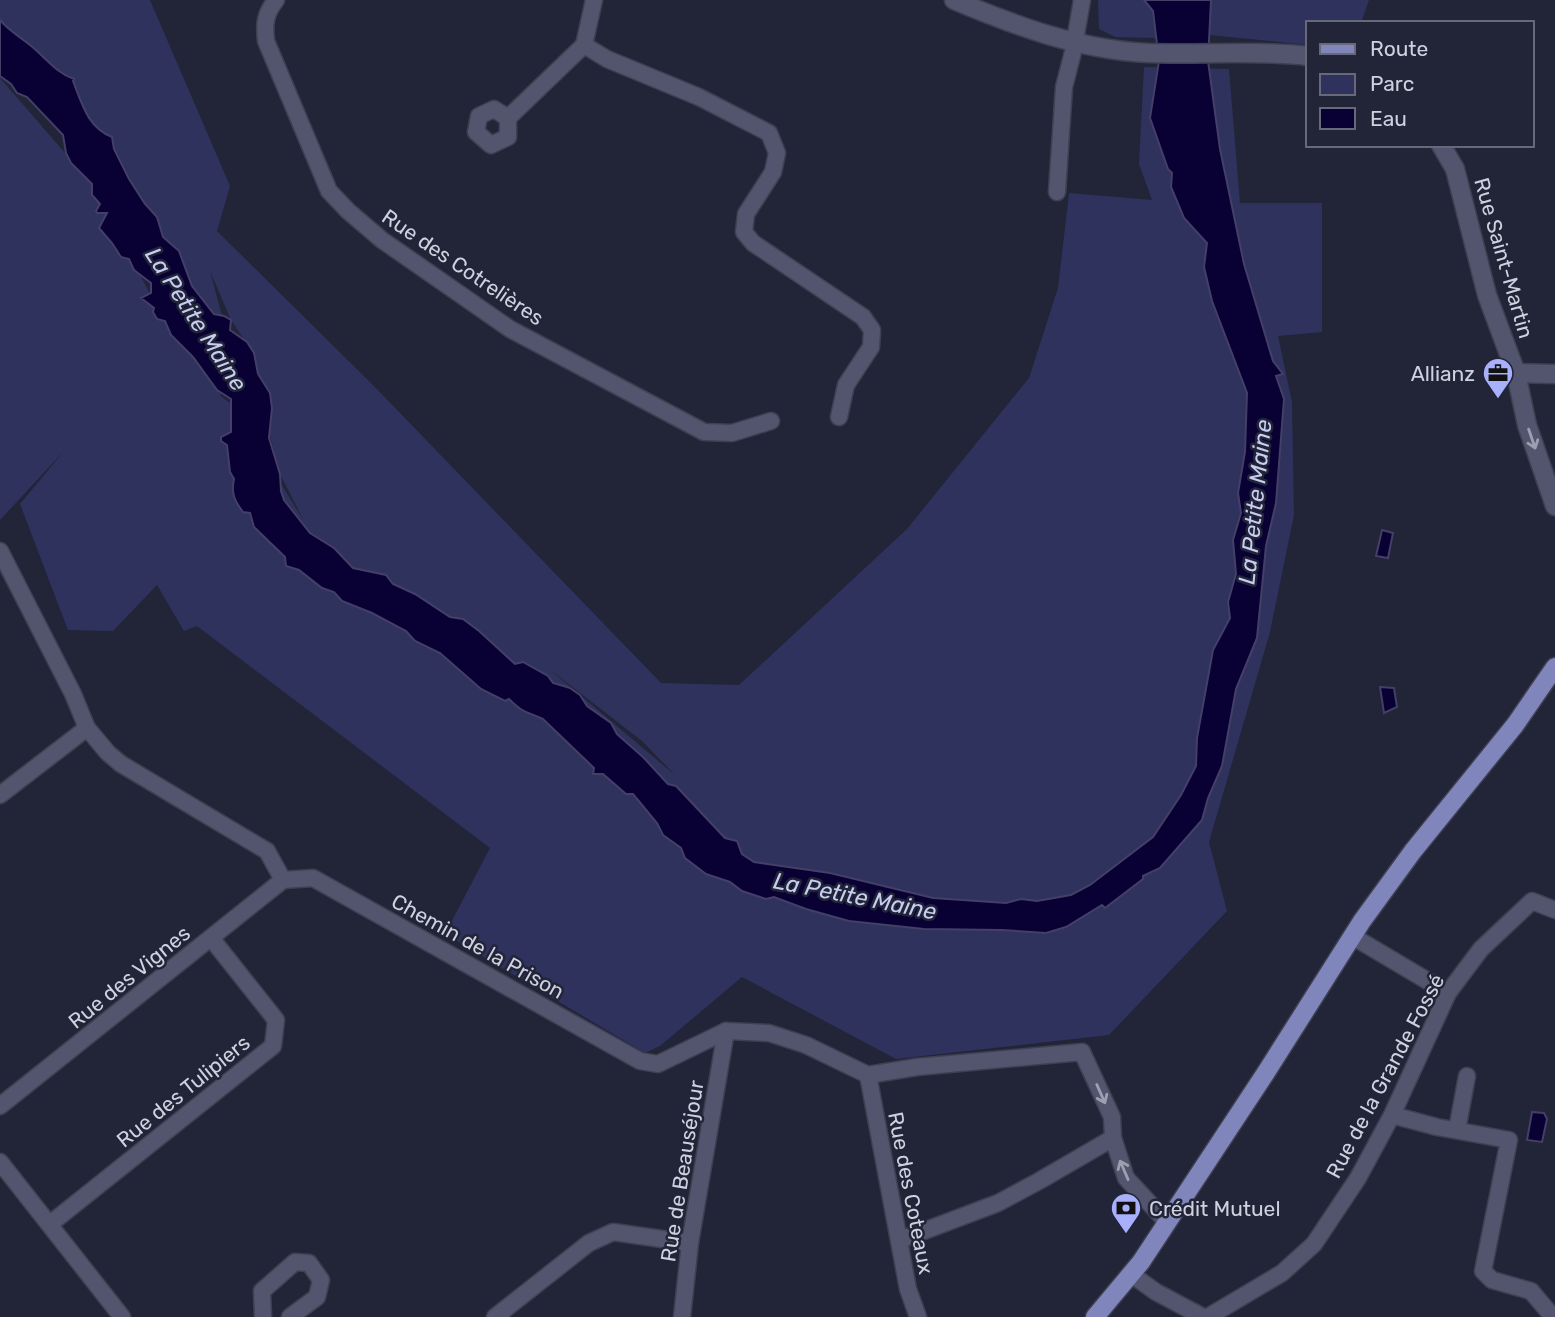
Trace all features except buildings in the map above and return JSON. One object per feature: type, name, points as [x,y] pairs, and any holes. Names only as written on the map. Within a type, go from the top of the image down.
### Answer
[{"type":"main road","points":[[954,0],[1075,44],[1147,53],[1306,56]]},
{"type":"main road","name":"Rue Saint-Martin","points":[[1442,147],[1455,169],[1487,295],[1516,373],[1527,425],[1555,506]]},
{"type":"main road","points":[[1516,373],[1555,374]]},
{"type":"main road","points":[[1095,1317],[1131,1274],[1167,1222],[1352,936],[1413,851],[1515,725],[1555,667]]},
{"type":"street","name":"Rue des Cotrelières","points":[[275,0],[267,12],[264,24],[266,41],[329,191],[382,240],[510,329],[704,432],[732,433],[771,421]]},
{"type":"street","points":[[509,118],[584,45],[594,0]]},
{"type":"street","points":[[1057,192],[1064,87],[1082,0]]},
{"type":"street","points":[[584,45],[607,59],[699,97],[769,134],[777,152],[774,172],[746,214],[744,232],[753,243],[863,317],[872,330],[871,347],[846,384],[839,417]]},
{"type":"street","points":[[0,551],[73,694],[87,728],[108,753],[121,764],[267,850],[283,880]]},
{"type":"street","points":[[0,795],[87,728]]},
{"type":"street","name":"Chemin de la Prison","points":[[283,880],[313,878],[640,1061],[658,1063],[726,1031],[769,1033],[806,1045],[867,1075]]},
{"type":"street","name":"Rue des Vignes","points":[[0,1106],[283,880]]},
{"type":"street","name":"Rue de la Grande Fossé","points":[[1205,1317],[1282,1273],[1314,1244],[1358,1178],[1392,1115],[1448,993],[1481,949],[1532,901],[1555,910]]},
{"type":"street","points":[[1352,936],[1448,993]]},
{"type":"street","name":"Rue des Tulipiers","points":[[50,1224],[272,1046],[276,1020],[211,938]]},
{"type":"street","name":"Rue de Beauséjour","points":[[682,1317],[690,1243],[726,1031]]},
{"type":"street","points":[[867,1075],[917,1067],[1082,1052],[1112,1117],[1112,1138],[1125,1178],[1167,1222]]},
{"type":"street","name":"Rue des Coteaux","points":[[867,1075],[908,1289],[918,1317]]},
{"type":"street","points":[[1457,1130],[1467,1076]]},
{"type":"street","points":[[1392,1115],[1509,1140],[1483,1271],[1492,1280],[1531,1291],[1553,1317]]},
{"type":"street","points":[[900,1240],[998,1203],[1112,1138]]},
{"type":"street","points":[[0,1162],[122,1317]]},
{"type":"street","points":[[495,1317],[589,1243],[613,1232],[690,1243]]},
{"type":"street","points":[[262,1317],[262,1291],[295,1262],[309,1263],[321,1280],[317,1297],[290,1317]]},
{"type":"street","points":[[1131,1274],[1156,1292],[1205,1317]]},
{"type":"green space","points":[[0,0],[150,0],[230,186],[217,231],[373,385],[661,683],[739,685],[907,529],[1029,378],[1058,288],[1069,193],[1152,200],[1139,164],[1144,67],[1229,69],[1240,203],[1322,203],[1322,332],[1278,336],[1292,402],[1294,515],[1270,632],[1209,842],[1227,911],[1109,1035],[896,1059],[742,977],[660,1046],[645,1053],[445,934],[490,848],[197,626],[184,631],[157,585],[113,631],[68,630],[20,504],[64,451],[0,520],[0,78],[92,184],[169,330],[106,155],[0,45]],"holes":[[[210,271],[231,320],[253,353],[258,374],[270,393],[272,408],[268,428],[280,474],[304,521],[232,405],[220,395],[231,349]],[[548,668],[642,741],[675,775]]]},
{"type":"green space","points":[[1098,0],[1154,0],[1156,38],[1115,37],[1099,29]]},
{"type":"green space","points":[[1209,0],[1369,0],[1362,21],[1306,21],[1306,45],[1210,35]]},
{"type":"water","name":"La Petite Maine","points":[[1144,0],[1211,0],[1208,61],[1220,149],[1244,264],[1273,361],[1283,374],[1276,376],[1284,399],[1276,503],[1266,546],[1257,638],[1236,689],[1222,766],[1202,820],[1160,868],[1143,876],[1143,879],[1105,908],[1102,905],[1066,927],[1046,933],[924,929],[849,921],[774,897],[766,899],[706,874],[685,858],[681,848],[663,835],[657,823],[633,794],[626,794],[603,774],[593,774],[594,768],[543,719],[522,710],[509,699],[505,701],[481,689],[440,653],[415,641],[406,631],[342,601],[334,592],[322,588],[299,570],[286,566],[285,557],[254,527],[250,513],[243,512],[234,496],[234,479],[230,472],[227,445],[221,441],[221,437],[231,432],[231,399],[217,390],[193,357],[171,335],[165,321],[157,319],[154,308],[141,298],[151,293],[151,283],[134,270],[129,259],[121,257],[99,228],[107,213],[97,213],[100,204],[92,195],[92,184],[71,163],[63,135],[27,97],[17,93],[11,84],[0,76],[0,20],[56,69],[74,79],[91,121],[112,137],[114,149],[129,179],[157,217],[163,237],[179,251],[192,286],[214,314],[231,320],[230,330],[247,342],[254,353],[258,374],[270,393],[272,408],[269,438],[280,474],[284,500],[310,533],[334,548],[353,568],[386,575],[393,584],[415,594],[450,617],[463,619],[515,664],[523,662],[548,676],[553,683],[570,688],[580,695],[587,706],[611,723],[617,734],[668,784],[676,786],[725,838],[737,841],[742,854],[754,862],[830,873],[933,898],[1006,903],[1021,899],[1037,901],[1071,895],[1090,885],[1153,837],[1181,795],[1196,766],[1197,738],[1213,650],[1230,618],[1228,602],[1236,574],[1233,540],[1241,513],[1238,493],[1245,452],[1247,393],[1212,301],[1204,267],[1207,243],[1184,218],[1171,187],[1172,173],[1168,169],[1150,118],[1159,61],[1153,11]]},
{"type":"water","points":[[1382,530],[1393,533],[1388,558],[1376,556]]},
{"type":"water","points":[[1380,687],[1394,688],[1397,707],[1384,713]]},
{"type":"water","points":[[1532,1112],[1544,1113],[1547,1119],[1542,1142],[1527,1140]]},
{"type":"place","name":"Allianz","points":[[1498,400]]},
{"type":"place","name":"Crédit Mutuel","points":[[1126,1235]]}]
